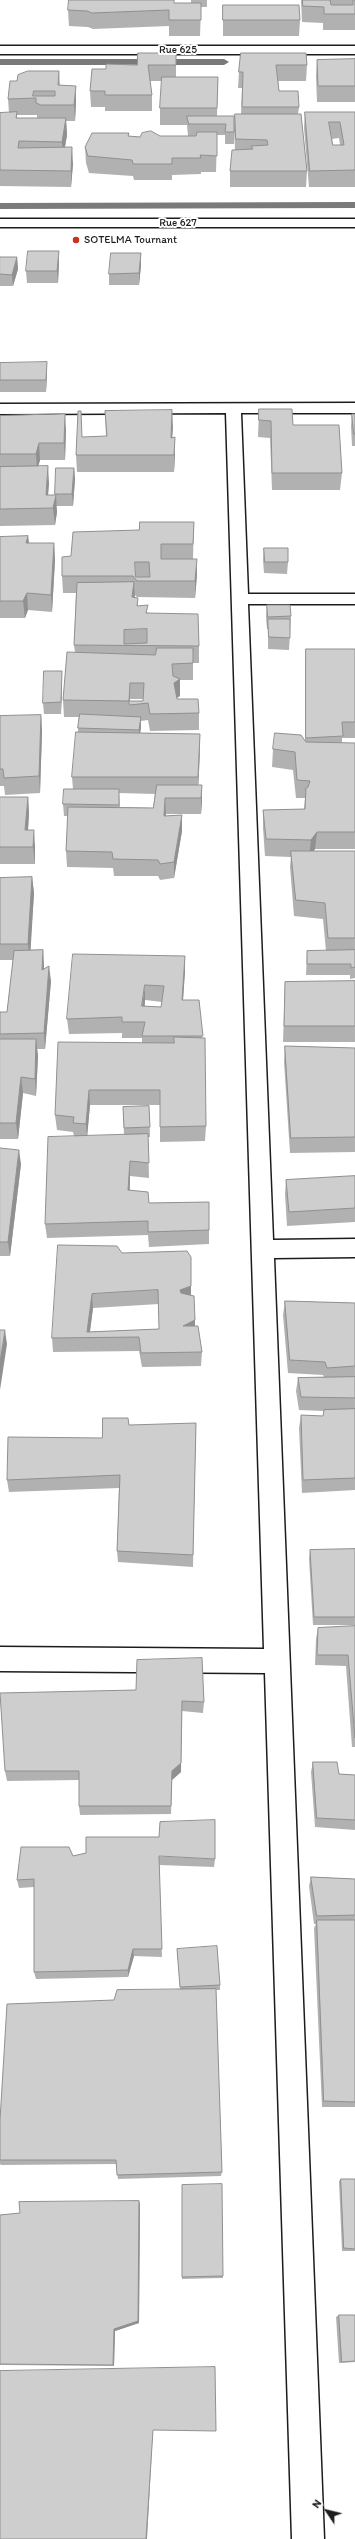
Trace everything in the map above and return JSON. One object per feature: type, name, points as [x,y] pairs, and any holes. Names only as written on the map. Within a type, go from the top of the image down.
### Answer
[{"type":"street","name":"Rue 625","points":[[0,50],[355,50]]},
{"type":"street","name":"Rue 627","points":[[0,223],[355,223]]},
{"type":"street","points":[[0,408],[355,408]]},
{"type":"street","points":[[233,408],[308,2539]]},
{"type":"street","points":[[240,600],[355,599]]},
{"type":"street","points":[[262,1249],[355,1248]]},
{"type":"street","points":[[0,1659],[277,1661]]},
{"type":"building","points":[[69,0],[174,0],[174,3],[201,3],[201,20],[169,20],[169,10],[92,13],[87,11],[68,10]]},
{"type":"building","points":[[303,0],[330,0],[331,5],[353,5],[353,0],[355,0],[355,14],[324,14],[324,7],[303,6]]},
{"type":"building","points":[[223,5],[299,5],[300,20],[223,20]]},
{"type":"building","points":[[138,53],[176,53],[176,65],[148,65],[152,95],[105,95],[105,91],[90,91],[92,69],[106,69],[106,64],[137,65]]},
{"type":"building","points":[[241,53],[306,53],[307,65],[276,65],[279,91],[298,91],[299,107],[242,107],[243,72],[239,72]]},
{"type":"building","points":[[355,59],[355,86],[318,86],[317,60]]},
{"type":"building","points":[[28,71],[59,71],[58,85],[76,86],[74,105],[41,105],[36,103],[36,98],[8,99],[10,81],[17,81],[18,75]],"holes":[[[34,91],[55,91],[55,96],[33,96]]]},
{"type":"building","points":[[162,77],[218,77],[217,108],[160,108]]},
{"type":"building","points":[[17,112],[16,118],[66,118],[62,142],[19,141],[18,148],[72,147],[71,171],[0,170],[0,113]]},
{"type":"building","points":[[305,112],[355,112],[355,170],[310,171]],"holes":[[[329,122],[340,122],[344,145],[333,145]]]},
{"type":"building","points":[[235,114],[301,114],[307,171],[230,171],[232,150],[253,149],[251,146],[268,145],[267,140],[236,139]]},
{"type":"building","points":[[187,116],[234,116],[234,132],[225,132],[226,124],[189,124]]},
{"type":"building","points":[[151,131],[160,136],[196,136],[197,132],[217,132],[217,156],[200,155],[201,158],[172,158],[172,164],[133,164],[132,160],[88,156],[85,147],[92,133],[129,133],[128,136],[140,137],[142,133]]},
{"type":"building","points":[[28,251],[59,251],[57,271],[26,271]]},
{"type":"building","points":[[111,253],[141,253],[139,273],[109,274]]},
{"type":"building","points":[[0,257],[17,257],[12,275],[0,274]]},
{"type":"building","points":[[47,362],[46,380],[0,380],[0,363]]},
{"type":"building","points":[[259,409],[292,409],[293,425],[339,425],[342,473],[272,473],[271,421],[259,420]]},
{"type":"building","points":[[172,410],[171,438],[175,437],[174,455],[76,455],[78,411],[81,411],[82,437],[107,436],[105,411]]},
{"type":"building","points":[[65,414],[64,443],[39,443],[36,454],[0,454],[0,416]]},
{"type":"building","points":[[352,414],[355,414],[355,434],[354,434]]},
{"type":"building","points":[[48,466],[46,495],[56,495],[53,508],[0,509],[0,467]]},
{"type":"building","points":[[56,468],[74,468],[72,494],[55,494]]},
{"type":"building","points":[[140,522],[194,522],[193,544],[161,544],[161,559],[197,559],[195,581],[137,581],[133,576],[62,576],[62,557],[71,556],[73,532],[139,530]],"holes":[[[135,562],[149,562],[150,577],[136,577]]]},
{"type":"building","points":[[28,536],[26,543],[54,543],[51,595],[27,593],[23,601],[0,601],[0,537]]},
{"type":"building","points":[[264,548],[288,548],[288,562],[265,562]]},
{"type":"building","points":[[134,582],[132,597],[138,598],[137,606],[148,605],[146,613],[198,614],[199,646],[74,645],[77,583]],"holes":[[[147,629],[147,643],[124,644],[124,630]]]},
{"type":"building","points":[[267,605],[290,605],[291,616],[268,617]]},
{"type":"building","points":[[268,619],[290,619],[290,638],[269,637]]},
{"type":"building","points":[[157,648],[193,648],[193,663],[172,664],[173,676],[180,679],[174,683],[177,699],[198,699],[199,713],[150,714],[148,703],[130,705],[129,701],[63,700],[67,652],[155,655]],"holes":[[[130,683],[144,683],[143,701],[129,701]]]},
{"type":"building","points":[[306,649],[355,649],[355,722],[342,722],[343,736],[306,738]]},
{"type":"building","points":[[44,671],[62,671],[61,702],[43,703]]},
{"type":"building","points":[[80,714],[141,717],[139,730],[78,728]]},
{"type":"building","points":[[41,715],[39,776],[4,778],[3,769],[0,769],[0,716]]},
{"type":"building","points":[[76,732],[200,734],[198,777],[72,777]]},
{"type":"building","points":[[275,733],[301,735],[306,742],[355,743],[355,832],[317,832],[311,840],[266,839],[263,810],[305,809],[306,788],[308,787],[310,781],[297,780],[295,752],[273,749]]},
{"type":"building","points":[[157,785],[202,785],[201,798],[165,798],[164,816],[182,815],[174,862],[160,864],[158,860],[113,859],[112,852],[66,851],[68,807],[153,808]]},
{"type":"building","points":[[64,789],[119,789],[119,805],[63,804]]},
{"type":"building","points":[[0,797],[28,797],[25,830],[34,830],[33,847],[0,847]]},
{"type":"building","points":[[291,851],[355,851],[355,938],[328,938],[325,903],[296,900]]},
{"type":"building","points":[[32,877],[28,944],[0,944],[0,878]]},
{"type":"building","points":[[43,950],[42,970],[49,966],[44,1033],[0,1034],[0,1012],[7,1012],[14,951]]},
{"type":"building","points":[[355,950],[355,967],[351,968],[351,964],[307,964],[307,951]]},
{"type":"building","points":[[73,954],[185,956],[182,1000],[199,1000],[203,1036],[142,1036],[145,1022],[122,1022],[122,1017],[67,1019]],"holes":[[[145,985],[164,986],[161,1007],[142,1006]]]},
{"type":"building","points":[[355,981],[355,1026],[284,1026],[285,982]]},
{"type":"building","points":[[174,1037],[205,1038],[206,1126],[160,1127],[160,1090],[89,1090],[86,1124],[73,1123],[74,1117],[55,1115],[58,1042],[174,1043]]},
{"type":"building","points":[[0,1039],[36,1039],[35,1079],[21,1077],[16,1123],[0,1123]]},
{"type":"building","points":[[285,1046],[355,1048],[355,1137],[291,1138]]},
{"type":"building","points":[[149,1106],[150,1127],[124,1128],[123,1107]]},
{"type":"building","points":[[148,1134],[149,1163],[130,1161],[128,1190],[148,1192],[149,1203],[209,1202],[209,1230],[148,1232],[148,1221],[45,1224],[48,1137]]},
{"type":"building","points":[[0,1148],[19,1150],[8,1242],[0,1242]]},
{"type":"building","points":[[355,1176],[355,1208],[289,1212],[286,1180]]},
{"type":"building","points":[[58,1245],[117,1246],[122,1253],[187,1251],[191,1257],[191,1286],[180,1290],[181,1293],[194,1296],[195,1320],[183,1326],[198,1326],[202,1352],[141,1353],[139,1337],[52,1338]],"holes":[[[158,1290],[159,1329],[87,1332],[92,1294]]]},
{"type":"building","points":[[285,1301],[355,1303],[355,1366],[327,1368],[325,1362],[290,1360]]},
{"type":"building","points":[[0,1330],[5,1330],[0,1362]]},
{"type":"building","points":[[355,1377],[355,1398],[301,1397],[298,1378]]},
{"type":"building","points":[[355,1409],[355,1478],[303,1480],[301,1415],[323,1416],[324,1410]]},
{"type":"building","points":[[103,1418],[128,1418],[129,1425],[196,1423],[193,1555],[117,1551],[120,1475],[7,1480],[8,1437],[102,1438]]},
{"type":"building","points":[[355,1549],[355,1617],[314,1617],[310,1550]]},
{"type":"building","points":[[355,1626],[355,1738],[348,1655],[317,1655],[318,1628]]},
{"type":"building","points":[[202,1658],[204,1702],[182,1701],[181,1763],[172,1771],[171,1806],[79,1806],[79,1771],[5,1771],[0,1693],[136,1690],[137,1660]]},
{"type":"building","points":[[313,1762],[337,1762],[339,1774],[355,1775],[355,1820],[317,1818]]},
{"type":"building","points":[[215,1820],[215,1859],[159,1856],[162,1949],[133,1949],[128,1970],[34,1972],[34,1879],[17,1880],[21,1847],[69,1847],[73,1856],[86,1853],[86,1837],[159,1837],[160,1822]]},
{"type":"building","points":[[311,1877],[355,1879],[355,1915],[317,1916]]},
{"type":"building","points":[[317,1920],[355,1920],[355,2102],[324,2101]]},
{"type":"building","points":[[217,1946],[220,1985],[180,1987],[177,1949]]},
{"type":"building","points":[[216,1989],[222,2172],[117,2175],[116,2160],[0,2160],[0,2120],[7,2004],[114,2000],[117,1990]]},
{"type":"building","points":[[341,2179],[355,2179],[355,2249],[344,2248]]},
{"type":"building","points":[[222,2184],[223,2276],[182,2277],[182,2185]]},
{"type":"building","points":[[139,2201],[138,2321],[114,2329],[113,2365],[0,2364],[0,2215],[20,2213],[19,2202]]},
{"type":"building","points":[[339,2315],[355,2315],[355,2361],[342,2362]]},
{"type":"building","points":[[215,2367],[216,2431],[153,2430],[146,2539],[0,2539],[0,2371]]},
{"type":"waterway","points":[[0,62],[224,62]]},
{"type":"waterway","points":[[0,206],[355,205]]},
{"type":"place","name":"SOTELMA Tournant","points":[[76,240]]}]
